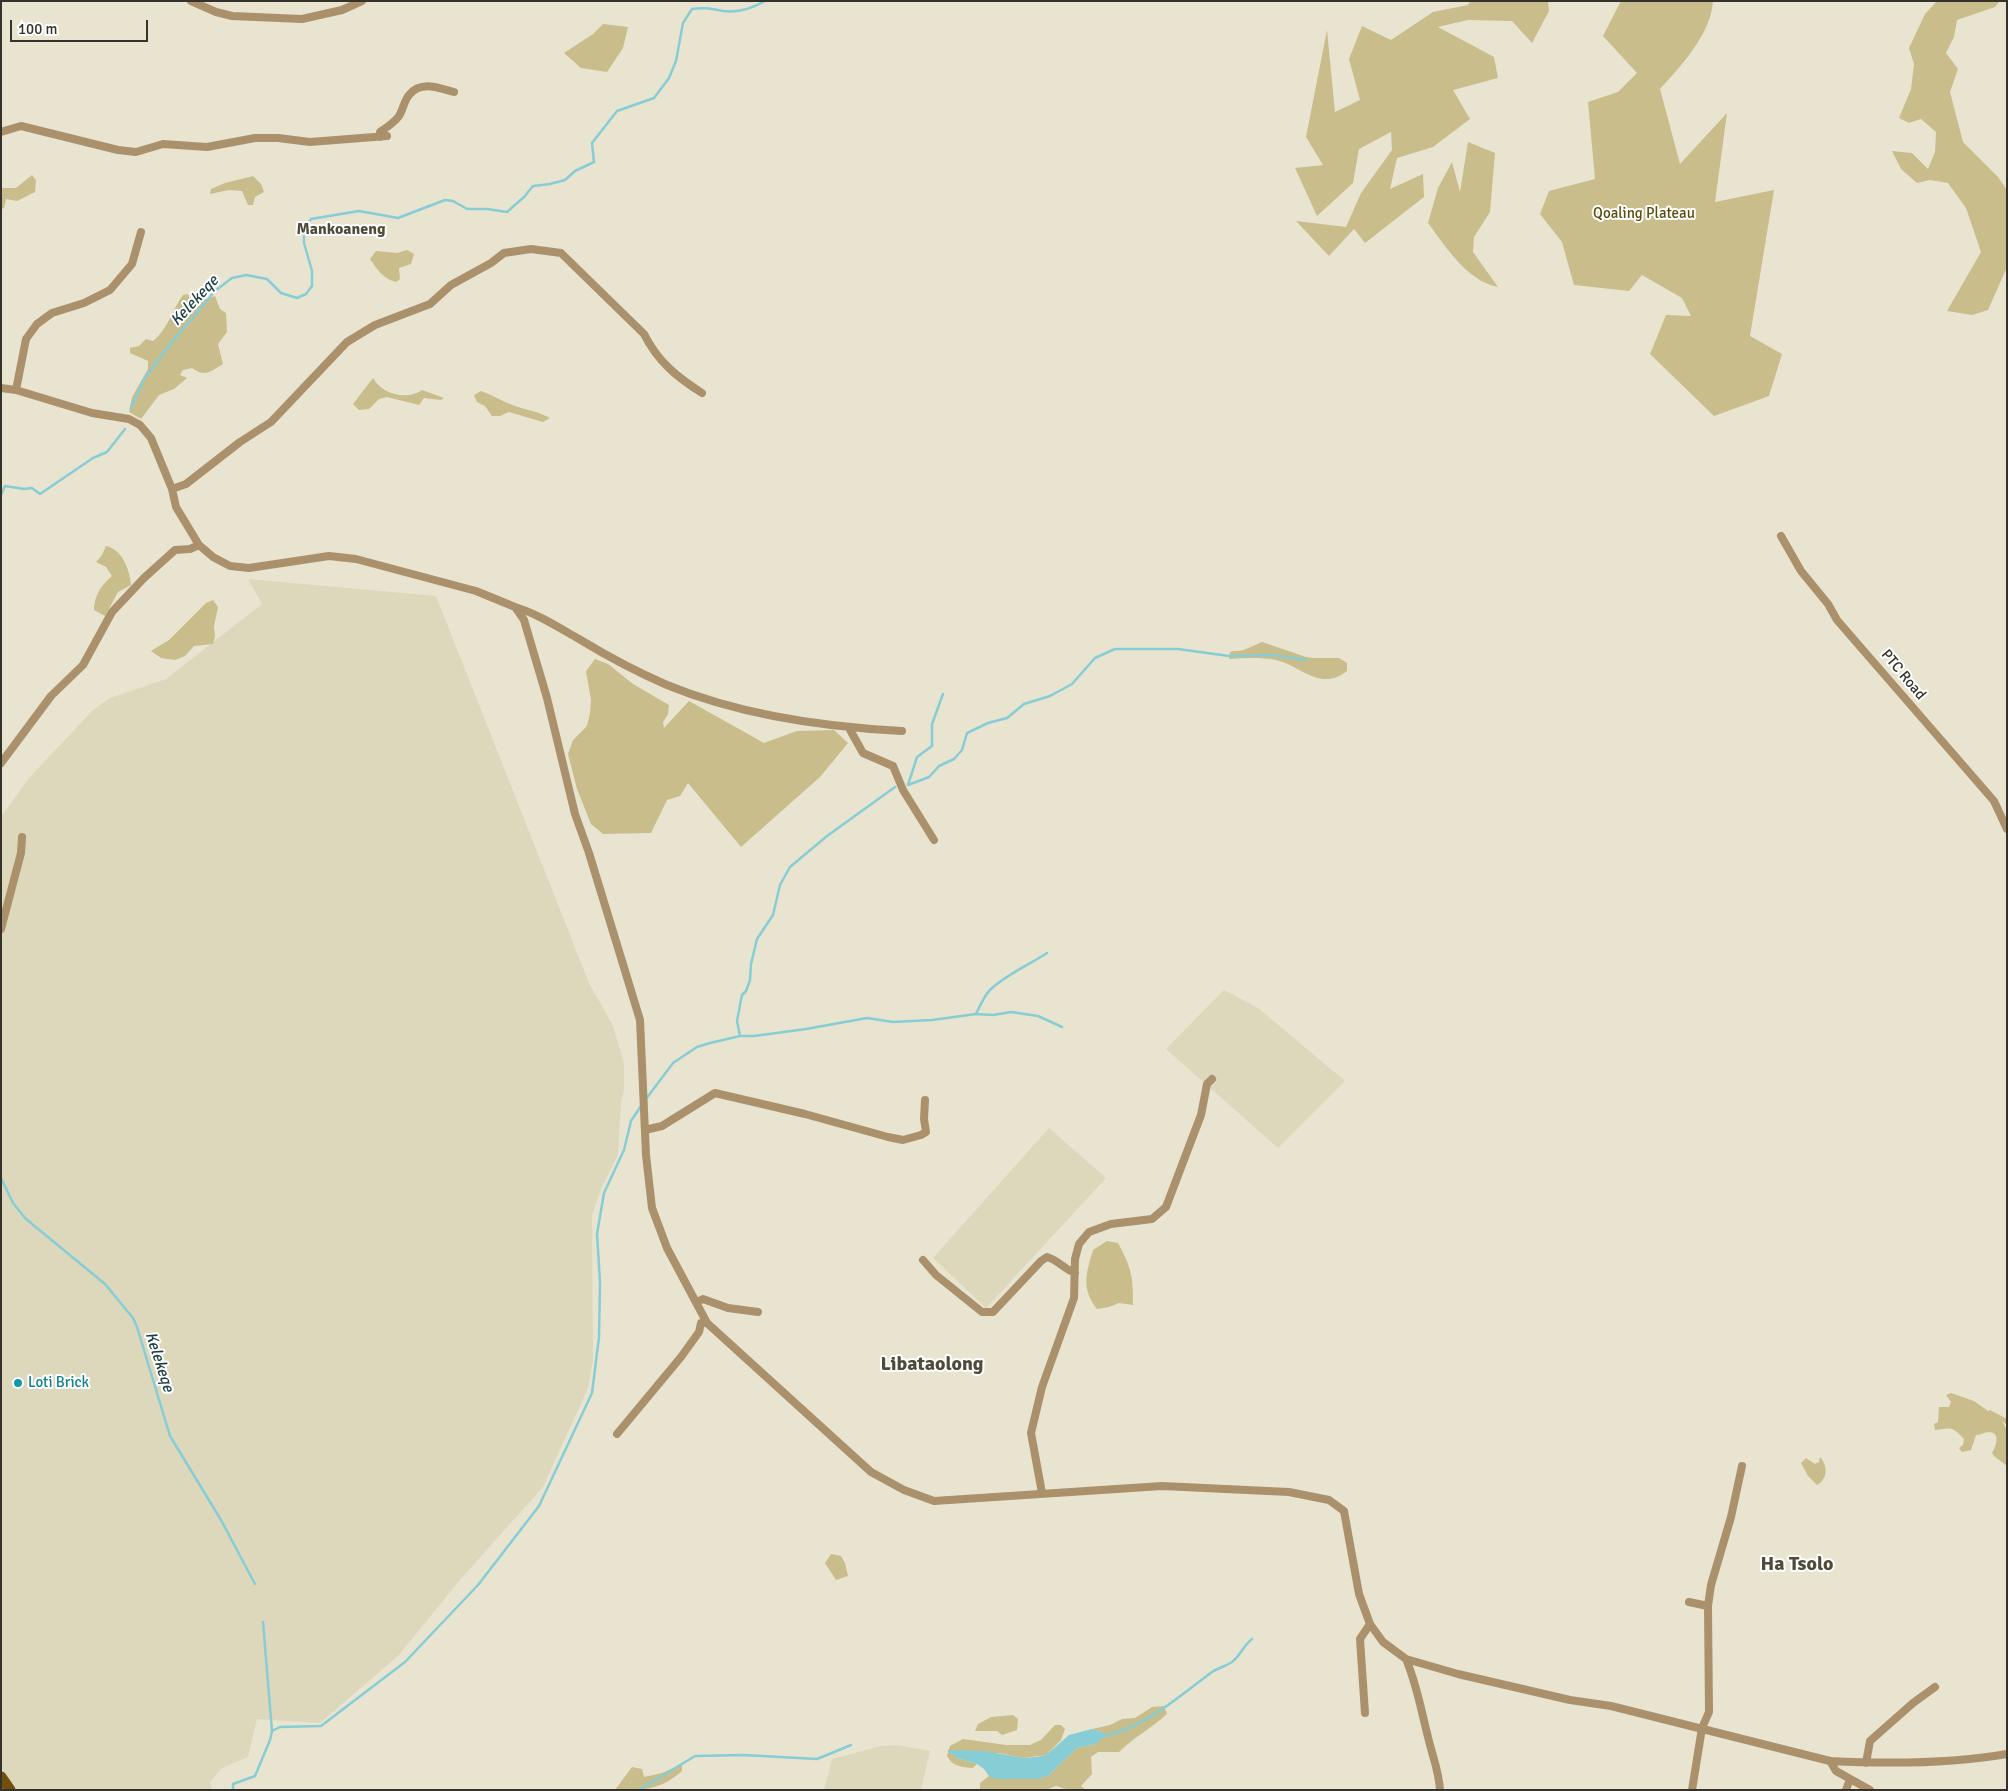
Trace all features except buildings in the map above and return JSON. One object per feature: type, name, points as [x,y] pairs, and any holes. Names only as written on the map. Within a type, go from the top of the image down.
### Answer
[{"type":"main road","points":[[1,1777],[10,1790]]},
{"type":"street","points":[[191,1],[216,12],[232,16],[302,19],[342,10],[362,1]]},
{"type":"street","points":[[1,132],[21,126],[118,150],[136,152],[163,144],[207,147],[254,138],[278,138],[310,142],[384,136],[380,132],[400,115],[409,95],[418,88],[433,86],[454,92]]},
{"type":"street","points":[[16,390],[26,339],[37,324],[52,313],[84,302],[110,290],[132,264],[141,232]]},
{"type":"street","points":[[172,490],[186,484],[240,442],[271,422],[347,342],[375,325],[430,304],[451,285],[504,253],[531,248],[561,253],[644,334],[663,364],[702,393]]},
{"type":"street","points":[[1,388],[16,390],[92,413],[129,420],[140,425],[151,438],[172,490],[176,507],[199,545],[212,558],[230,566],[249,568],[311,557],[329,556],[356,559],[476,591],[530,612],[596,649],[668,685],[740,708],[774,716],[849,728],[902,731]]},
{"type":"street","name":"PTC Road","points":[[1781,536],[1801,571],[1828,604],[1836,620],[1994,801],[2007,829]]},
{"type":"street","points":[[1,763],[51,696],[83,665],[112,612],[118,605],[175,550],[190,549],[199,545]]},
{"type":"street","points":[[515,607],[524,620],[547,698],[575,814],[589,853],[640,1020],[645,1130],[652,1208],[666,1248],[707,1323],[871,1472],[904,1490],[934,1501],[1171,1486],[1289,1492],[1329,1500],[1344,1512],[1359,1594],[1370,1624],[1383,1642],[1406,1659],[1458,1674],[1570,1700],[1611,1706],[1830,1761],[1866,1763],[1939,1762],[2007,1754]]},
{"type":"street","points":[[849,728],[864,753],[892,766],[903,790],[934,840]]},
{"type":"street","points":[[1,929],[21,853],[22,836]]},
{"type":"street","points":[[1042,1493],[1031,1433],[1042,1387],[1074,1298],[1075,1259],[1079,1244],[1089,1232],[1111,1224],[1152,1219],[1166,1207],[1201,1116],[1207,1084],[1212,1079]]},
{"type":"street","points":[[645,1130],[662,1126],[715,1093],[903,1140],[926,1132],[924,1119],[926,1100]]},
{"type":"street","points":[[923,1260],[936,1276],[982,1312],[993,1312],[1040,1261],[1047,1257],[1055,1259],[1062,1266],[1075,1272]]},
{"type":"street","points":[[697,1302],[703,1299],[728,1308],[758,1312]]},
{"type":"street","points":[[617,1434],[681,1357],[699,1332],[701,1324],[707,1323]]},
{"type":"street","points":[[1692,1790],[1702,1728],[1709,1712],[1708,1606],[1711,1585],[1731,1517],[1742,1466]]},
{"type":"street","points":[[1689,1602],[1708,1606]]},
{"type":"street","points":[[1365,1713],[1360,1639],[1370,1624]]},
{"type":"street","points":[[1406,1659],[1422,1706],[1428,1737],[1439,1773],[1440,1790]]},
{"type":"street","points":[[1866,1763],[1870,1741],[1936,1686]]},
{"type":"street","points":[[1830,1761],[1836,1771],[1870,1790]]},
{"type":"street","points":[[1846,1790],[1850,1779]]},
{"type":"shaded area","points":[[248,579],[436,596],[589,983],[613,1026],[624,1063],[624,1090],[621,1102],[618,1155],[601,1189],[592,1215],[593,1361],[588,1388],[543,1487],[459,1581],[398,1656],[320,1723],[257,1719],[248,1757],[222,1768],[210,1782],[212,1790],[1,1790],[1,817],[29,778],[94,709],[110,698],[166,679],[262,604]]},
{"type":"shaded area","points":[[1224,990],[1258,1008],[1345,1081],[1278,1148],[1166,1049]]},
{"type":"shaded area","points":[[1049,1128],[1106,1178],[986,1308],[933,1258]]},
{"type":"shaded area","points":[[897,1745],[930,1751],[921,1790],[824,1790],[832,1759],[881,1746]]},
{"type":"green space","points":[[1470,1],[1548,1],[1549,11],[1532,43],[1512,21],[1468,20],[1438,27],[1494,57],[1498,78],[1453,90],[1470,119],[1433,147],[1397,158],[1390,189],[1423,174],[1424,197],[1365,243],[1354,229],[1329,256],[1296,221],[1346,227],[1361,193],[1392,150],[1391,132],[1359,149],[1353,183],[1317,216],[1295,168],[1323,165],[1306,137],[1327,30],[1335,112],[1360,100],[1349,59],[1362,26],[1391,40],[1433,12],[1468,5]]},
{"type":"green space","name":"Qoaling Plateau","points":[[1621,1],[1713,1],[1707,25],[1694,49],[1660,89],[1680,164],[1727,113],[1715,202],[1774,190],[1750,336],[1782,354],[1769,396],[1714,416],[1650,354],[1666,315],[1691,316],[1682,298],[1642,275],[1629,291],[1574,285],[1562,242],[1540,214],[1549,191],[1595,179],[1588,102],[1618,92],[1637,73],[1603,36]]},
{"type":"green space","points":[[1937,1],[2000,1],[1995,7],[1957,20],[1954,37],[1946,53],[1958,69],[1950,92],[1963,142],[1998,177],[2007,190],[2007,267],[1988,310],[1972,315],[1947,311],[1981,252],[1966,208],[1948,183],[1930,180],[1917,183],[1901,169],[1892,151],[1912,153],[1928,169],[1935,152],[1936,132],[1921,119],[1909,123],[1899,118],[1911,89],[1914,64],[1909,48],[1925,14]]},
{"type":"green space","points":[[603,24],[628,27],[623,48],[607,72],[581,68],[564,53],[593,34]]},
{"type":"green space","points":[[1468,142],[1495,153],[1490,212],[1474,237],[1473,252],[1498,287],[1487,284],[1477,278],[1458,262],[1428,223],[1438,188],[1452,162],[1460,192]]},
{"type":"green space","points":[[32,175],[36,180],[35,192],[17,201],[6,199],[4,208],[1,209],[1,188],[16,188]]},
{"type":"green space","points":[[253,176],[261,184],[264,192],[255,197],[253,205],[248,205],[242,191],[229,190],[210,194],[211,189],[225,183]]},
{"type":"green space","points":[[407,250],[414,254],[411,264],[399,268],[400,279],[396,282],[384,276],[370,259],[376,251],[397,253]]},
{"type":"green space","points":[[188,294],[190,300],[201,301],[215,296],[220,309],[226,313],[227,332],[218,344],[223,364],[204,373],[192,368],[183,370],[180,375],[187,378],[174,389],[159,395],[141,419],[129,412],[132,397],[148,369],[148,361],[130,353],[130,348],[139,346],[146,339],[153,341],[166,325],[183,295]]},
{"type":"green space","points":[[373,378],[382,388],[395,394],[409,395],[422,390],[444,398],[441,400],[424,398],[419,405],[387,397],[379,399],[369,409],[359,410],[353,404]]},
{"type":"green space","points":[[481,391],[550,418],[543,422],[509,412],[500,416],[492,416],[485,406],[477,402],[474,395]]},
{"type":"green space","points":[[106,546],[117,551],[121,556],[129,573],[131,585],[118,592],[105,616],[94,610],[95,600],[99,591],[112,576],[106,567],[96,562]]},
{"type":"green space","points":[[213,600],[218,607],[213,644],[194,646],[185,656],[175,660],[161,658],[151,651],[169,640],[206,603]]},
{"type":"green space","points":[[1262,642],[1306,657],[1339,658],[1347,663],[1347,671],[1338,677],[1328,679],[1311,676],[1276,660],[1258,658],[1229,659],[1230,652],[1244,650]]},
{"type":"green space","points":[[595,659],[608,664],[633,684],[669,705],[668,714],[663,722],[664,728],[689,701],[764,743],[797,731],[834,730],[848,743],[820,777],[741,847],[688,783],[680,796],[667,800],[651,833],[603,834],[591,824],[577,789],[568,754],[573,740],[587,726],[591,700],[586,671]]},
{"type":"green space","points":[[1107,1241],[1118,1243],[1129,1266],[1133,1287],[1133,1305],[1119,1303],[1097,1309],[1089,1294],[1086,1281],[1093,1250]]},
{"type":"green space","points":[[1951,1393],[1974,1401],[1988,1411],[1990,1410],[2007,1419],[2007,1425],[2002,1421],[2007,1430],[2007,1466],[1992,1453],[1996,1440],[1993,1433],[1987,1432],[1976,1435],[1971,1450],[1962,1452],[1959,1448],[1963,1445],[1964,1439],[1957,1432],[1948,1429],[1935,1430],[1934,1424],[1938,1422],[1939,1407],[1949,1407],[1951,1402],[1946,1395]]},
{"type":"green space","points":[[1820,1457],[1826,1472],[1821,1482],[1817,1485],[1808,1476],[1801,1463],[1806,1458],[1815,1464],[1819,1462]]},
{"type":"green space","points":[[831,1554],[841,1556],[848,1576],[836,1580],[825,1563]]},
{"type":"green space","points":[[1164,1706],[1167,1714],[1119,1752],[1098,1752],[1091,1757],[1092,1774],[1081,1786],[1086,1790],[1069,1790],[1056,1786],[1046,1790],[980,1790],[980,1783],[989,1776],[1002,1779],[1039,1779],[1049,1775],[1077,1748],[1095,1744],[1102,1732],[1092,1729],[1110,1725],[1122,1719],[1135,1718],[1152,1707]]},
{"type":"green space","points":[[1013,1715],[1018,1719],[1017,1730],[1002,1735],[997,1731],[975,1731],[978,1724],[991,1717]]},
{"type":"green space","points":[[1055,1725],[1061,1725],[1065,1729],[1061,1740],[1046,1755],[1024,1758],[998,1753],[954,1757],[977,1764],[973,1768],[955,1764],[947,1756],[950,1746],[963,1739],[1006,1745],[1030,1745],[1041,1740]]},
{"type":"green space","points":[[682,1764],[682,1771],[674,1778],[658,1786],[642,1789],[615,1790],[632,1767],[642,1769],[644,1777],[662,1773]]},
{"type":"water","points":[[1092,1729],[1102,1732],[1106,1736],[1095,1744],[1077,1748],[1049,1775],[1039,1779],[996,1779],[989,1776],[977,1764],[954,1757],[953,1750],[984,1751],[1024,1758],[1046,1755],[1069,1735]]},
{"type":"waterway","name":"Kelekeqe","points":[[131,408],[144,379],[176,337],[215,291],[232,278],[246,275],[267,279],[281,293],[297,298],[306,294],[312,286],[312,271],[304,243],[304,229],[311,219],[359,211],[398,218],[445,200],[453,201],[467,209],[507,212],[533,186],[565,180],[575,171],[594,162],[592,143],[617,111],[654,98],[669,78],[676,61],[683,23],[692,9],[740,11],[765,1]]},
{"type":"waterway","name":"Kelekeqe","points":[[1,495],[5,486],[24,489],[32,488],[40,494],[93,458],[107,452],[125,429]]},
{"type":"waterway","points":[[908,785],[929,777],[939,766],[954,759],[962,750],[967,733],[988,723],[1007,718],[1024,704],[1050,696],[1072,684],[1095,658],[1115,649],[1178,649],[1229,656],[1273,655],[1306,660]]},
{"type":"waterway","points":[[908,785],[917,757],[932,746],[932,724],[943,694]]},
{"type":"waterway","points":[[740,1036],[737,1021],[742,995],[746,991],[750,980],[751,964],[757,939],[773,915],[780,885],[790,867],[827,836],[895,787]]},
{"type":"waterway","points":[[646,1099],[673,1063],[697,1047],[710,1043],[740,1036],[806,1029],[867,1018],[893,1022],[932,1020],[976,1014],[990,990],[1010,975],[1047,953]]},
{"type":"waterway","points":[[976,1014],[993,1015],[1011,1012],[1038,1016],[1062,1027]]},
{"type":"waterway","points":[[272,1731],[280,1727],[321,1726],[405,1662],[478,1585],[539,1506],[592,1393],[599,1337],[600,1282],[597,1234],[604,1193],[624,1150],[631,1121],[641,1106]]},
{"type":"waterway","name":"Kelekeqe","points":[[1,1178],[13,1203],[26,1219],[105,1284],[133,1318],[170,1436],[221,1520],[255,1584]]},
{"type":"waterway","name":"Kelekeqe","points":[[233,1790],[233,1784],[255,1776],[272,1731],[263,1622]]},
{"type":"waterway","points":[[1104,1736],[1134,1726],[1161,1710],[1212,1672],[1232,1662],[1252,1639]]},
{"type":"waterway","points":[[639,1790],[695,1756],[743,1755],[817,1759],[851,1745]]},
{"type":"waterway","points":[[949,1751],[957,1754]]},
{"type":"place","name":"Loti Brick","points":[[18,1383]]},
{"type":"district","name":"Mankoaneng","points":[[341,230]]},
{"type":"district","name":"Libataolong","points":[[932,1365]]},
{"type":"district","name":"Ha Tsolo","points":[[1797,1565]]}]
